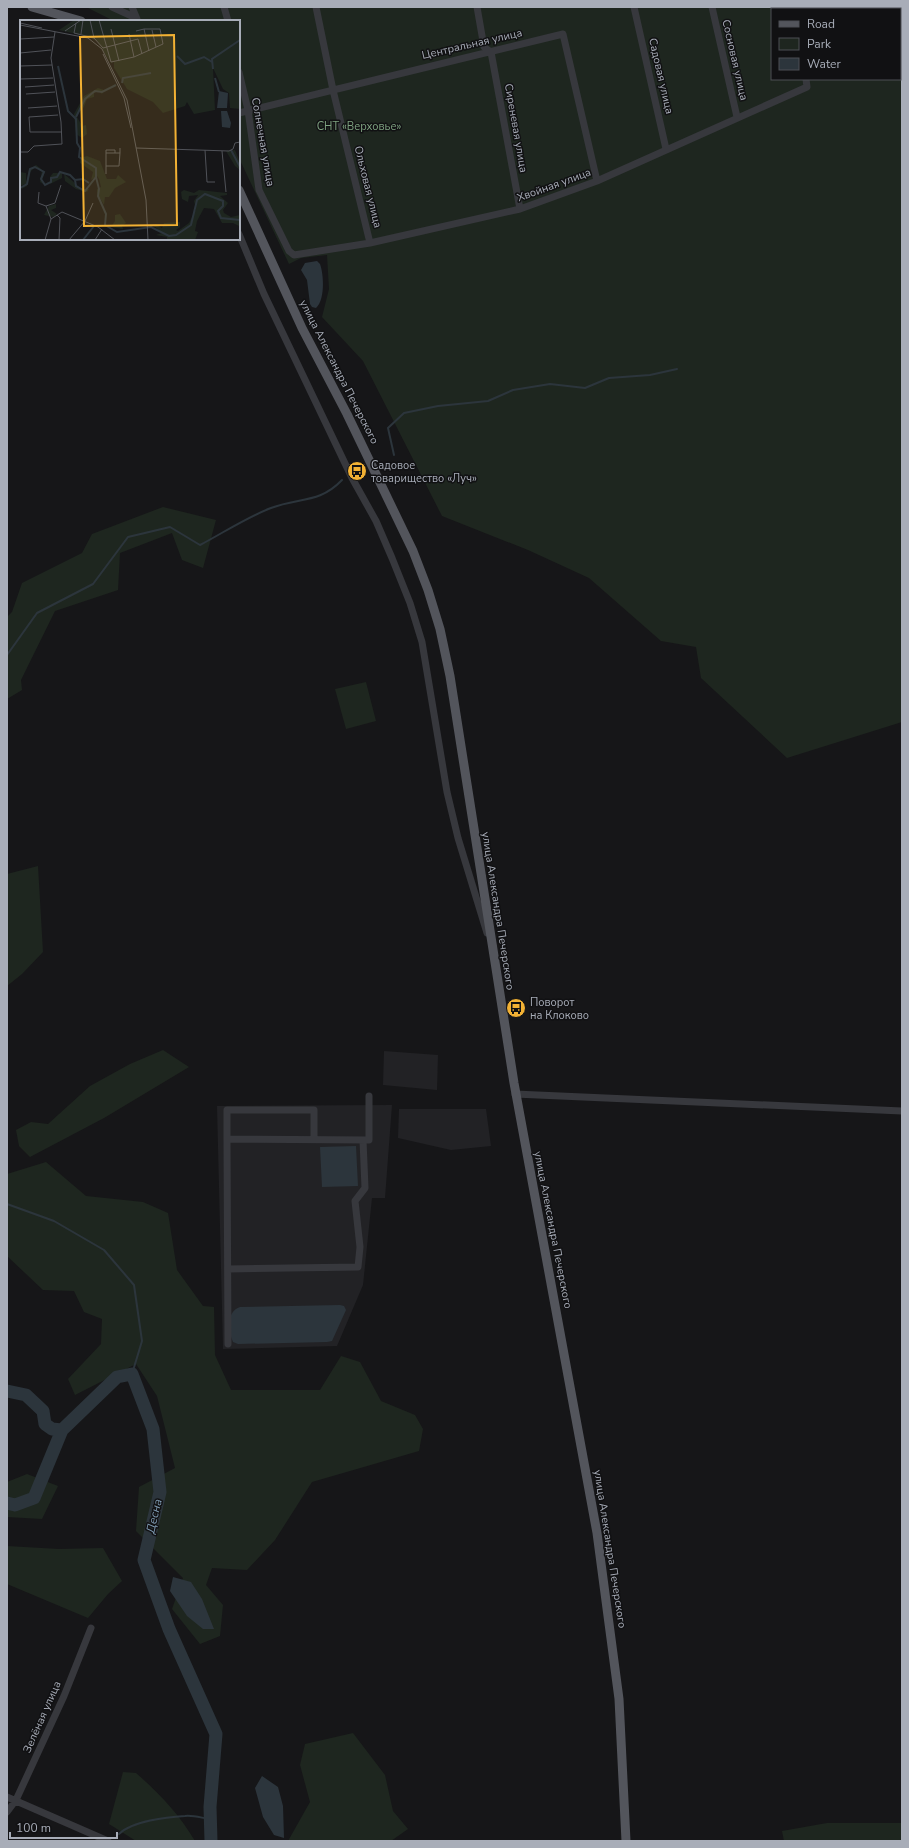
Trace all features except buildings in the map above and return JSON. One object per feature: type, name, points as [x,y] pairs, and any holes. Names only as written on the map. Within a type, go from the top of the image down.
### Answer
[{"type":"main road","points":[[32,7],[78,20]]},
{"type":"main road","name":"улица Александра Печерского","points":[[240,192],[302,328],[397,518],[428,590],[440,629],[450,676],[515,1094],[600,1548],[619,1699],[626,1841]]},
{"type":"street","points":[[112,7],[137,20]]},
{"type":"street","points":[[224,7],[228,20]]},
{"type":"street","name":"Ольховая улица","points":[[316,7],[333,90],[370,243]]},
{"type":"street","name":"Сиреневая улица","points":[[477,7],[484,47],[491,52],[520,209]]},
{"type":"street","name":"Садовая улица","points":[[634,7],[666,149]]},
{"type":"street","name":"Сосновая улица","points":[[712,7],[737,117]]},
{"type":"street","points":[[132,9],[137,20]]},
{"type":"street","name":"Центральная улица","points":[[240,112],[563,34],[597,181]]},
{"type":"street","name":"Солнечная улица","points":[[240,76],[248,110],[259,190],[289,251],[294,255]]},
{"type":"street","name":"Хвойная улица","points":[[294,255],[370,243],[520,209],[597,181],[737,117],[807,87],[806,80]]},
{"type":"street","points":[[240,236],[267,300],[352,478],[376,521],[410,603],[422,642],[447,792],[458,838],[492,949]]},
{"type":"street","points":[[515,1094],[902,1111]]},
{"type":"street","points":[[227,1139],[369,1140],[369,1096]]},
{"type":"street","points":[[228,1344],[227,1110],[314,1110],[314,1140]]},
{"type":"street","points":[[228,1269],[358,1267],[360,1246],[355,1201],[365,1188],[363,1140]]},
{"type":"street","name":"Зелёная улица","points":[[7,1812],[16,1800],[64,1696],[91,1628]]},
{"type":"street","points":[[7,1797],[108,1841]]},
{"type":"shaded area","points":[[384,1051],[438,1055],[437,1090],[383,1085]]},
{"type":"shaded area","points":[[392,1105],[385,1198],[372,1198],[363,1285],[337,1346],[223,1349],[217,1106]]},
{"type":"shaded area","points":[[399,1109],[486,1109],[491,1146],[451,1150],[398,1138]]},
{"type":"green space","name":"СНТ «Верховье»","points":[[86,7],[902,7],[902,722],[787,758],[701,678],[696,647],[661,641],[589,578],[528,550],[442,516],[363,361],[322,317],[329,289],[327,255],[301,258],[289,264],[240,160],[240,20],[112,20]]},
{"type":"green space","points":[[163,507],[216,520],[203,568],[182,560],[172,533],[120,553],[118,590],[55,611],[21,680],[22,690],[7,699],[7,617],[12,612],[22,583],[82,553],[92,534]]},
{"type":"green space","points":[[366,682],[376,721],[346,729],[335,689]]},
{"type":"green space","points":[[38,866],[43,952],[22,974],[7,986],[7,874]]},
{"type":"green space","points":[[163,1050],[189,1067],[104,1118],[30,1157],[19,1146],[16,1130],[31,1122],[48,1124],[90,1086],[130,1064]]},
{"type":"green space","points":[[46,1162],[86,1196],[143,1202],[168,1213],[177,1270],[203,1306],[214,1307],[215,1355],[231,1390],[320,1390],[341,1356],[360,1362],[381,1401],[415,1415],[423,1429],[419,1451],[312,1482],[275,1540],[247,1570],[212,1568],[206,1585],[223,1605],[220,1636],[200,1644],[172,1609],[183,1578],[136,1531],[139,1487],[175,1468],[157,1396],[136,1364],[75,1395],[68,1379],[101,1344],[102,1319],[84,1312],[74,1291],[43,1290],[7,1256],[7,1174]]},
{"type":"green space","points":[[27,1474],[58,1486],[42,1519],[7,1517],[7,1482]]},
{"type":"green space","points":[[7,1546],[59,1549],[103,1548],[122,1581],[108,1594],[88,1618],[7,1584]]},
{"type":"green space","points":[[353,1733],[385,1775],[393,1811],[408,1829],[391,1841],[288,1841],[310,1802],[300,1765],[305,1744]]},
{"type":"green space","points":[[123,1772],[136,1773],[153,1788],[168,1804],[195,1841],[136,1841],[109,1824]]},
{"type":"green space","points":[[827,1823],[902,1823],[902,1841],[784,1841],[782,1831]]},
{"type":"water","points":[[317,261],[320,264],[323,287],[321,299],[316,308],[312,307],[310,304],[307,280],[301,270],[305,263]]},
{"type":"water","points":[[356,1146],[358,1186],[322,1187],[320,1147]]},
{"type":"water","points":[[344,1306],[346,1310],[332,1341],[238,1344],[233,1342],[231,1337],[229,1327],[230,1317],[235,1309],[240,1307]]},
{"type":"water","points":[[173,1577],[191,1582],[202,1599],[214,1629],[203,1629],[187,1616],[170,1591]]},
{"type":"water","points":[[262,1776],[278,1787],[283,1806],[284,1838],[274,1835],[263,1817],[255,1788]]},
{"type":"waterway","points":[[394,455],[388,428],[404,413],[438,406],[488,401],[513,390],[550,384],[585,388],[609,378],[650,375],[677,369]]},
{"type":"waterway","points":[[7,655],[37,613],[93,584],[128,537],[170,527],[200,545],[244,520],[271,508],[317,497],[333,488],[342,480]]},
{"type":"waterway","points":[[7,1204],[54,1221],[104,1250],[134,1285],[142,1341],[132,1374]]},
{"type":"waterway","name":"Десна","points":[[7,1503],[15,1505],[34,1498],[62,1430],[117,1377],[132,1374],[153,1429],[160,1492],[144,1560],[169,1629],[216,1734],[210,1807],[211,1841]]},
{"type":"waterway","points":[[7,1391],[26,1395],[43,1411],[45,1424],[52,1429],[62,1430]]},
{"type":"waterway","points":[[119,1834],[132,1826],[169,1817],[194,1816],[210,1819]]},
{"type":"place","name":"Садовое товарищество «Луч»","points":[[357,471]]},
{"type":"place","name":"Поворот на Клоково","points":[[516,1008]]}]
